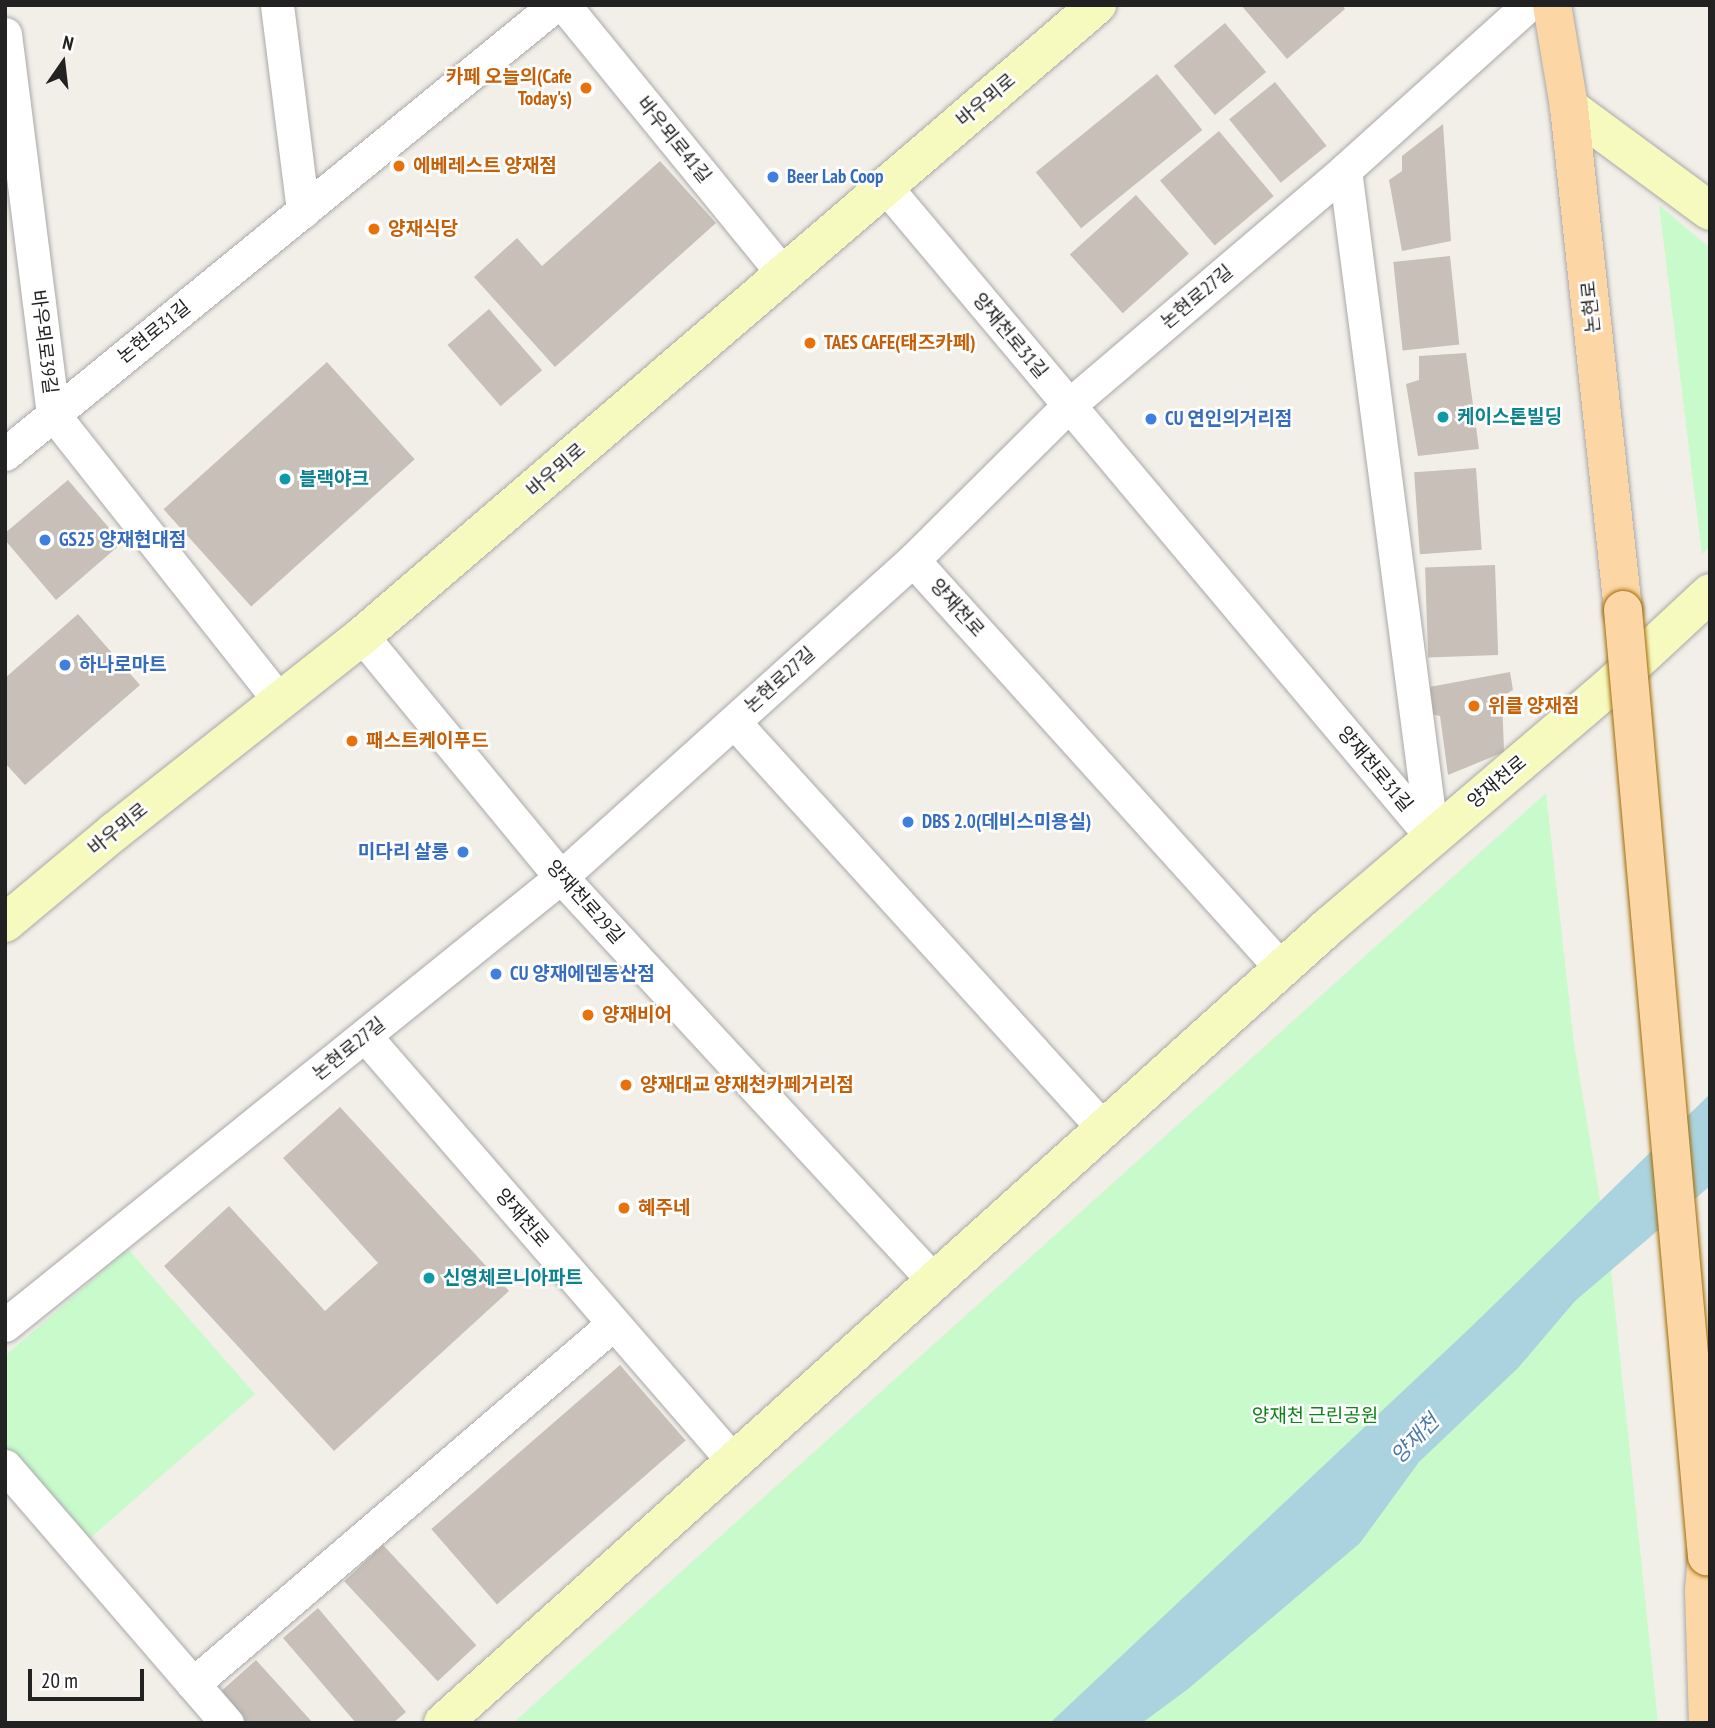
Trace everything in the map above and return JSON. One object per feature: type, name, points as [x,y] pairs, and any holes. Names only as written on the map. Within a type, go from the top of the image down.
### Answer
[{"type":"main road","name":"논현로","points":[[1552,5],[1569,107],[1623,610],[1708,1560]]},
{"type":"main road","points":[[1708,1560],[1704,1590],[1709,1723]]},
{"type":"street","points":[[277,5],[303,211]]},
{"type":"street","name":"논현로31길","points":[[5,454],[555,5]]},
{"type":"street","name":"바우뫼로41길","points":[[564,5],[784,275]]},
{"type":"street","name":"바우뫼로","points":[[5,923],[279,700],[362,636],[1097,5]]},
{"type":"street","name":"논현로27길","points":[[5,1325],[561,877],[913,560],[1068,406],[1345,170],[1528,5]]},
{"type":"street","name":"바우뫼로39길","points":[[5,34],[53,414],[279,700]]},
{"type":"street","points":[[1569,107],[1710,212]]},
{"type":"street","name":"양재천로31길","points":[[1345,170],[1432,837]]},
{"type":"street","name":"양재천로31길","points":[[885,186],[1432,837]]},
{"type":"street","name":"양재천로","points":[[913,560],[1282,969]]},
{"type":"street","name":"양재천로","points":[[443,1723],[1103,1128],[1432,837],[1609,687],[1710,593]]},
{"type":"street","name":"양재천로29길","points":[[362,636],[561,877],[934,1281]]},
{"type":"street","points":[[734,722],[1103,1128]]},
{"type":"street","name":"양재천로","points":[[365,1036],[734,1462]]},
{"type":"street","points":[[193,1684],[613,1324]]},
{"type":"street","points":[[5,1466],[228,1723]]},
{"type":"green space","points":[[1659,205],[1710,248],[1710,546],[1702,554]]},
{"type":"green space","name":"양재천 근린공원","points":[[1546,793],[1574,1044],[1610,1260],[1658,1723],[513,1723]]},
{"type":"green space","points":[[128,1249],[255,1394],[88,1540],[5,1446],[5,1356]]},
{"type":"water","name":"양재천","points":[[1710,1094],[1710,1186],[1575,1301],[1518,1368],[1419,1462],[1360,1543],[1188,1689],[1142,1723],[1050,1723],[1471,1327]]},
{"type":"building","points":[[1241,5],[1342,5],[1345,9],[1287,59]]},
{"type":"building","points":[[1225,23],[1266,72],[1215,115],[1174,66]]},
{"type":"building","points":[[1157,74],[1202,130],[1081,228],[1036,172]]},
{"type":"building","points":[[1275,82],[1327,146],[1281,183],[1229,119]]},
{"type":"building","points":[[1443,124],[1451,241],[1402,251],[1389,180],[1402,171],[1402,156]]},
{"type":"building","points":[[1219,131],[1274,196],[1215,246],[1160,180]]},
{"type":"building","points":[[660,161],[716,223],[555,367],[474,277],[517,238],[542,266]]},
{"type":"building","points":[[1136,195],[1189,254],[1123,313],[1070,255]]},
{"type":"building","points":[[1450,256],[1459,345],[1403,350],[1393,262]]},
{"type":"building","points":[[489,309],[542,370],[501,406],[447,345]]},
{"type":"building","name":"케이스톤빌딩","points":[[1466,353],[1479,449],[1418,456],[1406,384],[1419,380],[1419,356]]},
{"type":"building","name":"블랙야크","points":[[327,362],[415,459],[251,607],[164,509]]},
{"type":"building","points":[[1476,468],[1482,550],[1420,554],[1414,472]]},
{"type":"building","points":[[68,480],[122,543],[56,600],[5,540],[5,533]]},
{"type":"building","points":[[1495,565],[1498,655],[1428,657],[1425,567]]},
{"type":"building","points":[[78,614],[140,685],[25,785],[5,763],[5,678]]},
{"type":"building","points":[[1510,672],[1513,690],[1502,696],[1504,752],[1448,775],[1440,716],[1427,713],[1424,688]]},
{"type":"building","name":"신영체르니아파트","points":[[340,1107],[509,1291],[334,1451],[164,1266],[229,1206],[325,1311],[378,1263],[283,1158]]},
{"type":"building","points":[[620,1365],[686,1440],[497,1604],[431,1529]]},
{"type":"building","points":[[383,1545],[476,1645],[438,1681],[344,1581]]},
{"type":"building","points":[[318,1608],[406,1712],[393,1723],[356,1723],[283,1638]]},
{"type":"building","points":[[256,1660],[313,1723],[245,1723],[218,1694]]},
{"type":"place","name":"카페 오늘의(Cafe Today's)","points":[[586,88]]},
{"type":"place","name":"에베레스트 양재점","points":[[399,166]]},
{"type":"place","name":"Beer Lab Coop","points":[[773,177]]},
{"type":"place","name":"양재식당","points":[[374,229]]},
{"type":"place","name":"TAES CAFE(태즈카페)","points":[[810,343]]},
{"type":"place","name":"케이스톤빌딩","points":[[1443,417]]},
{"type":"place","name":"CU 연인의거리점","points":[[1151,419]]},
{"type":"place","name":"블랙야크","points":[[285,479]]},
{"type":"place","name":"GS25 양재현대점","points":[[45,540]]},
{"type":"place","name":"하나로마트","points":[[65,665]]},
{"type":"place","name":"위클 양재점","points":[[1474,706]]},
{"type":"place","name":"패스트케이푸드","points":[[352,741]]},
{"type":"place","name":"DBS 2.0(데비스미용실)","points":[[908,822]]},
{"type":"place","name":"미다리 살롱","points":[[463,852]]},
{"type":"place","name":"CU 양재에덴동산점","points":[[496,974]]},
{"type":"place","name":"양재비어","points":[[588,1015]]},
{"type":"place","name":"양재대교 양재천카페거리점","points":[[626,1085]]},
{"type":"place","name":"혜주네","points":[[624,1208]]},
{"type":"place","name":"신영체르니아파트","points":[[429,1278]]}]
